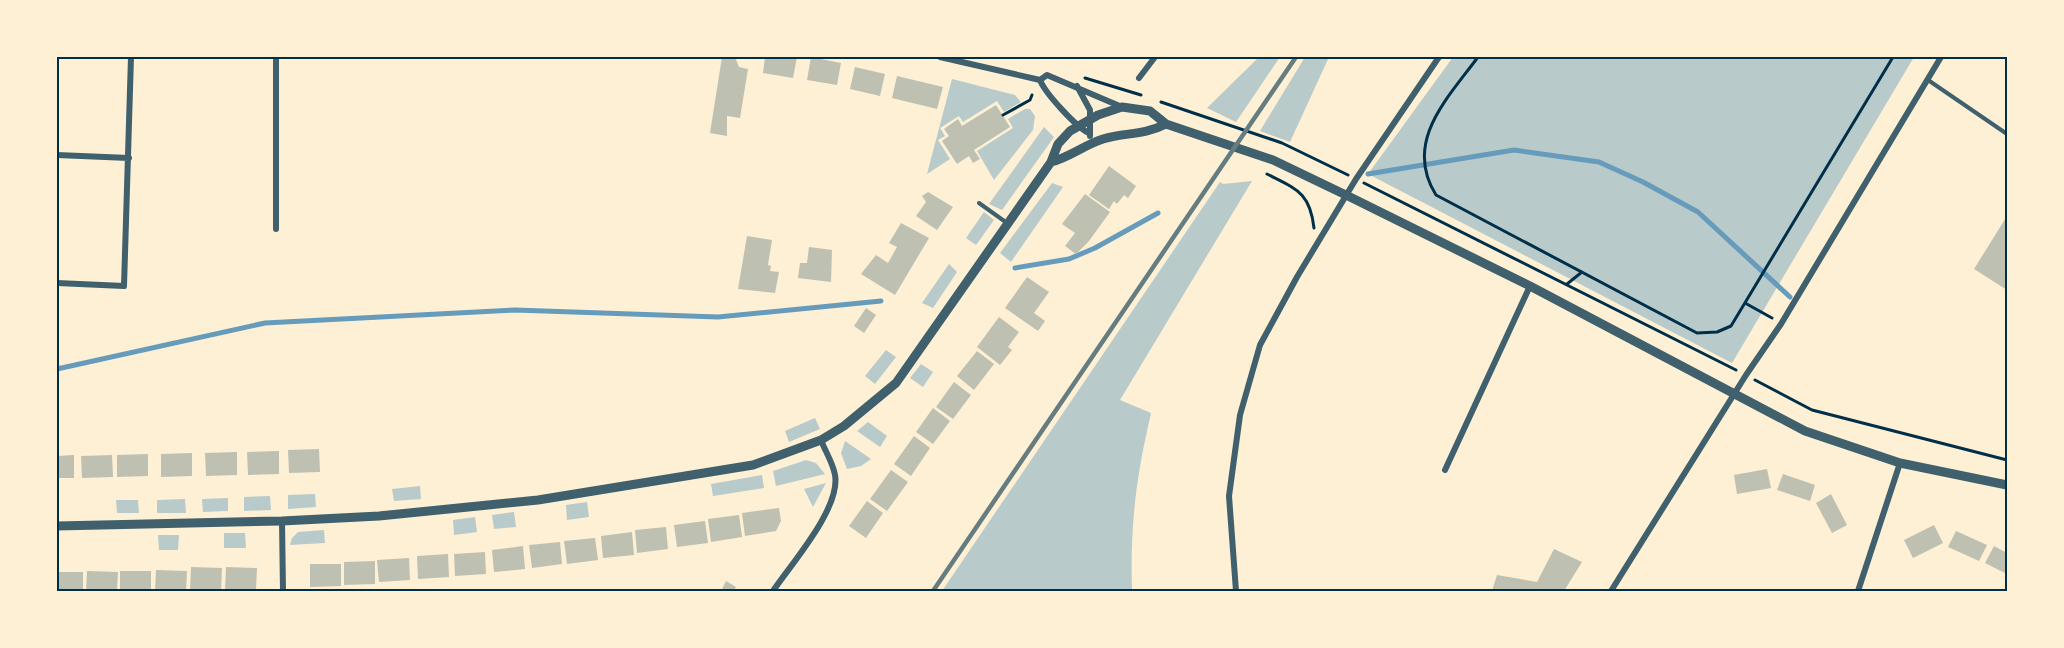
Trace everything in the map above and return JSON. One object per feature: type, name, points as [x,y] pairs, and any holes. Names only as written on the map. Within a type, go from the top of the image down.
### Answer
[{"type":"street","points":[[57,283],[124,286],[131,57]]},
{"type":"street","points":[[276,57],[276,230]]},
{"type":"street","points":[[940,57],[1040,80],[1047,75],[1122,107],[1150,111],[1166,124],[1273,160],[1530,286],[1734,395],[1829,442],[1900,463],[2005,486]]},
{"type":"street","points":[[1139,78],[1155,57]]},
{"type":"street","points":[[1236,591],[1229,496],[1240,415],[1260,345],[1356,179],[1439,57]]},
{"type":"street","points":[[1611,591],[1746,375],[1781,324],[1941,57]]},
{"type":"street","points":[[1040,80],[1043,89],[1059,103],[1077,127],[1089,133]]},
{"type":"street","points":[[1077,86],[1087,102],[1089,133],[1094,142]]},
{"type":"street","points":[[57,526],[282,521],[379,516],[538,500],[753,465],[820,441],[844,426],[896,382],[1051,162],[1058,144],[1077,127],[1089,120],[1122,107]]},
{"type":"street","points":[[1051,162],[1071,157],[1094,142],[1106,138],[1148,133],[1166,124]]},
{"type":"street","points":[[57,155],[129,158]]},
{"type":"street","points":[[1446,470],[1530,286]]},
{"type":"street","points":[[773,591],[831,506],[835,474],[820,441]]},
{"type":"street","points":[[1858,591],[1900,463]]},
{"type":"street","points":[[282,521],[283,591]]},
{"type":"lane","points":[[1928,80],[2007,134]]},
{"type":"lane","points":[[979,203],[1007,223]]},
{"type":"path","points":[[1478,57],[1431,122],[1425,148],[1425,178],[1436,195],[1697,333],[1717,332],[1731,326],[1893,57]]},
{"type":"path","points":[[1077,86],[1086,77],[1281,143],[1567,284],[1812,410],[2007,460]]},
{"type":"path","points":[[1003,115],[1030,100],[1032,95]]},
{"type":"path","points":[[1266,173],[1303,193],[1312,209],[1316,247]]},
{"type":"path","points":[[1567,284],[1582,272]]},
{"type":"path","points":[[1745,303],[1781,324]]},
{"type":"shaded area","points":[[1259,57],[1280,57],[1236,122],[1207,108]]},
{"type":"shaded area","points":[[1305,57],[1329,57],[1290,142],[1260,131]]},
{"type":"shaded area","points":[[1453,57],[1914,57],[1732,363],[1368,174]]},
{"type":"shaded area","points":[[952,79],[1015,95],[1021,102],[1004,112],[997,101],[963,122],[959,116],[940,128],[945,136],[938,140],[950,159],[927,174]]},
{"type":"shaded area","points":[[1025,109],[1030,109],[1035,116],[1033,130],[994,180],[977,151],[1013,128],[1008,119]]},
{"type":"shaded area","points":[[1044,127],[1054,137],[1002,210],[989,204]]},
{"type":"shaded area","points":[[1252,181],[1120,400],[1151,413],[1135,501],[1132,591],[942,591],[1220,182],[1223,184]]},
{"type":"shaded area","points":[[1052,183],[1063,187],[1011,262],[1000,253]]},
{"type":"shaded area","points":[[984,212],[994,220],[976,245],[966,238]]},
{"type":"shaded area","points":[[949,264],[957,272],[933,308],[922,303]]},
{"type":"shaded area","points":[[886,350],[896,357],[875,384],[865,376]]},
{"type":"shaded area","points":[[921,364],[933,372],[923,387],[910,378]]},
{"type":"shaded area","points":[[815,418],[820,429],[789,442],[785,431]]},
{"type":"shaded area","points":[[868,422],[887,436],[880,447],[857,431]]},
{"type":"shaded area","points":[[845,441],[871,459],[861,466],[847,469],[841,453]]},
{"type":"shaded area","points":[[806,460],[816,463],[825,474],[776,486],[773,471]]},
{"type":"shaded area","points":[[762,475],[764,488],[713,496],[711,484]]},
{"type":"shaded area","points":[[826,483],[813,507],[804,489]]},
{"type":"shaded area","points":[[420,486],[421,499],[394,501],[392,489]]},
{"type":"shaded area","points":[[315,494],[316,507],[288,509],[288,495]]},
{"type":"shaded area","points":[[270,496],[271,510],[244,511],[244,497]]},
{"type":"shaded area","points":[[228,498],[228,511],[203,512],[202,499]]},
{"type":"shaded area","points":[[185,499],[186,513],[157,513],[157,500]]},
{"type":"shaded area","points":[[116,500],[138,500],[139,513],[117,513]]},
{"type":"shaded area","points":[[587,502],[589,517],[567,520],[566,505]]},
{"type":"shaded area","points":[[514,512],[516,527],[494,529],[492,515]]},
{"type":"shaded area","points":[[475,517],[477,532],[454,535],[453,520]]},
{"type":"shaded area","points":[[324,530],[325,543],[290,545],[292,538],[298,532]]},
{"type":"shaded area","points":[[224,533],[245,533],[246,548],[224,548]]},
{"type":"shaded area","points":[[158,535],[179,535],[178,550],[159,550]]},
{"type":"building","points":[[722,57],[735,57],[739,67],[748,69],[740,118],[727,116],[727,136],[710,133]]},
{"type":"building","points":[[765,57],[797,57],[793,78],[763,73]]},
{"type":"building","points":[[811,57],[841,63],[837,85],[807,80]]},
{"type":"building","points":[[855,67],[885,74],[880,96],[850,89]]},
{"type":"building","points":[[897,76],[943,87],[937,109],[892,98]]},
{"type":"building","points":[[996,105],[1010,127],[974,150],[980,159],[973,163],[969,156],[957,164],[942,141],[949,136],[944,129],[958,119],[962,126]]},
{"type":"building","points":[[1109,166],[1136,186],[1128,198],[1124,195],[1117,204],[1114,201],[1109,209],[1089,195]]},
{"type":"building","points":[[928,192],[953,207],[937,230],[916,216],[926,202],[922,196]]},
{"type":"building","points":[[1085,194],[1110,212],[1089,241],[1076,254],[1065,246],[1075,233],[1062,224]]},
{"type":"building","points":[[2007,216],[2007,290],[1974,269]]},
{"type":"building","points":[[901,223],[929,238],[895,295],[861,274],[876,255],[888,263],[897,247],[889,243]]},
{"type":"building","points":[[747,236],[772,240],[768,265],[771,266],[770,271],[779,272],[775,293],[738,289]]},
{"type":"building","points":[[809,247],[832,250],[831,282],[798,278],[800,263],[807,263]]},
{"type":"building","points":[[1027,277],[1049,292],[1034,313],[1045,321],[1038,331],[1005,308]]},
{"type":"building","points":[[866,308],[876,315],[864,333],[854,326]]},
{"type":"building","points":[[999,317],[1019,332],[1008,347],[1012,350],[1000,365],[977,347]]},
{"type":"building","points":[[977,351],[994,364],[974,390],[957,376]]},
{"type":"building","points":[[954,382],[971,395],[953,419],[936,407]]},
{"type":"building","points":[[933,408],[950,421],[933,444],[916,432]]},
{"type":"building","points":[[914,436],[930,448],[911,476],[894,464]]},
{"type":"building","points":[[319,449],[320,472],[289,473],[288,450]]},
{"type":"building","points":[[279,451],[279,474],[248,475],[247,452]]},
{"type":"building","points":[[237,452],[237,475],[206,476],[205,453]]},
{"type":"building","points":[[192,453],[192,476],[161,477],[161,454]]},
{"type":"building","points":[[148,454],[148,476],[117,477],[117,455]]},
{"type":"building","points":[[74,455],[74,478],[57,478],[57,456]]},
{"type":"building","points":[[112,455],[113,477],[82,478],[81,456]]},
{"type":"building","points":[[1767,469],[1771,488],[1737,494],[1734,475]]},
{"type":"building","points":[[891,470],[908,482],[887,511],[870,499]]},
{"type":"building","points":[[1783,474],[1815,485],[1810,501],[1777,490]]},
{"type":"building","points":[[1831,494],[1847,525],[1832,533],[1816,503]]},
{"type":"building","points":[[867,501],[883,513],[866,538],[849,526]]},
{"type":"building","points":[[779,508],[781,521],[776,531],[745,536],[742,513]]},
{"type":"building","points":[[739,515],[742,537],[711,542],[708,519]]},
{"type":"building","points":[[705,521],[708,543],[677,547],[674,525]]},
{"type":"building","points":[[1934,525],[1943,543],[1913,558],[1904,540]]},
{"type":"building","points":[[666,527],[668,549],[637,553],[635,530]]},
{"type":"building","points":[[1956,531],[1987,545],[1979,561],[1948,547]]},
{"type":"building","points":[[632,532],[634,555],[603,558],[601,536]]},
{"type":"building","points":[[595,538],[598,560],[567,564],[564,541]]},
{"type":"building","points":[[560,542],[562,564],[532,568],[529,545]]},
{"type":"building","points":[[523,546],[525,569],[494,572],[492,550]]},
{"type":"building","points":[[1994,546],[2007,553],[2007,574],[1985,563]]},
{"type":"building","points":[[1554,549],[1582,562],[1564,591],[1492,591],[1497,575],[1537,582]]},
{"type":"building","points":[[485,552],[486,574],[455,576],[454,554]]},
{"type":"building","points":[[448,554],[449,577],[418,579],[417,556]]},
{"type":"building","points":[[409,558],[410,580],[379,582],[377,560]]},
{"type":"building","points":[[375,561],[375,584],[344,585],[344,562]]},
{"type":"building","points":[[310,564],[341,564],[341,586],[310,587]]},
{"type":"building","points":[[191,567],[222,568],[221,590],[190,590]]},
{"type":"building","points":[[226,567],[257,568],[256,590],[225,590]]},
{"type":"building","points":[[156,570],[187,571],[186,591],[155,591]]},
{"type":"building","points":[[87,571],[118,572],[117,591],[86,591]]},
{"type":"building","points":[[120,571],[151,571],[151,591],[120,591]]},
{"type":"building","points":[[57,572],[83,572],[83,591],[57,591]]},
{"type":"building","points":[[726,581],[736,587],[734,591],[721,591]]},
{"type":"waterway","points":[[1368,174],[1514,150],[1599,162],[1643,182],[1698,212],[1790,297]]},
{"type":"waterway","points":[[1015,268],[1069,259],[1095,248],[1158,213]]},
{"type":"waterway","points":[[57,369],[265,323],[515,310],[718,317],[881,301]]},
{"type":"railway","points":[[933,591],[1296,57]]}]
